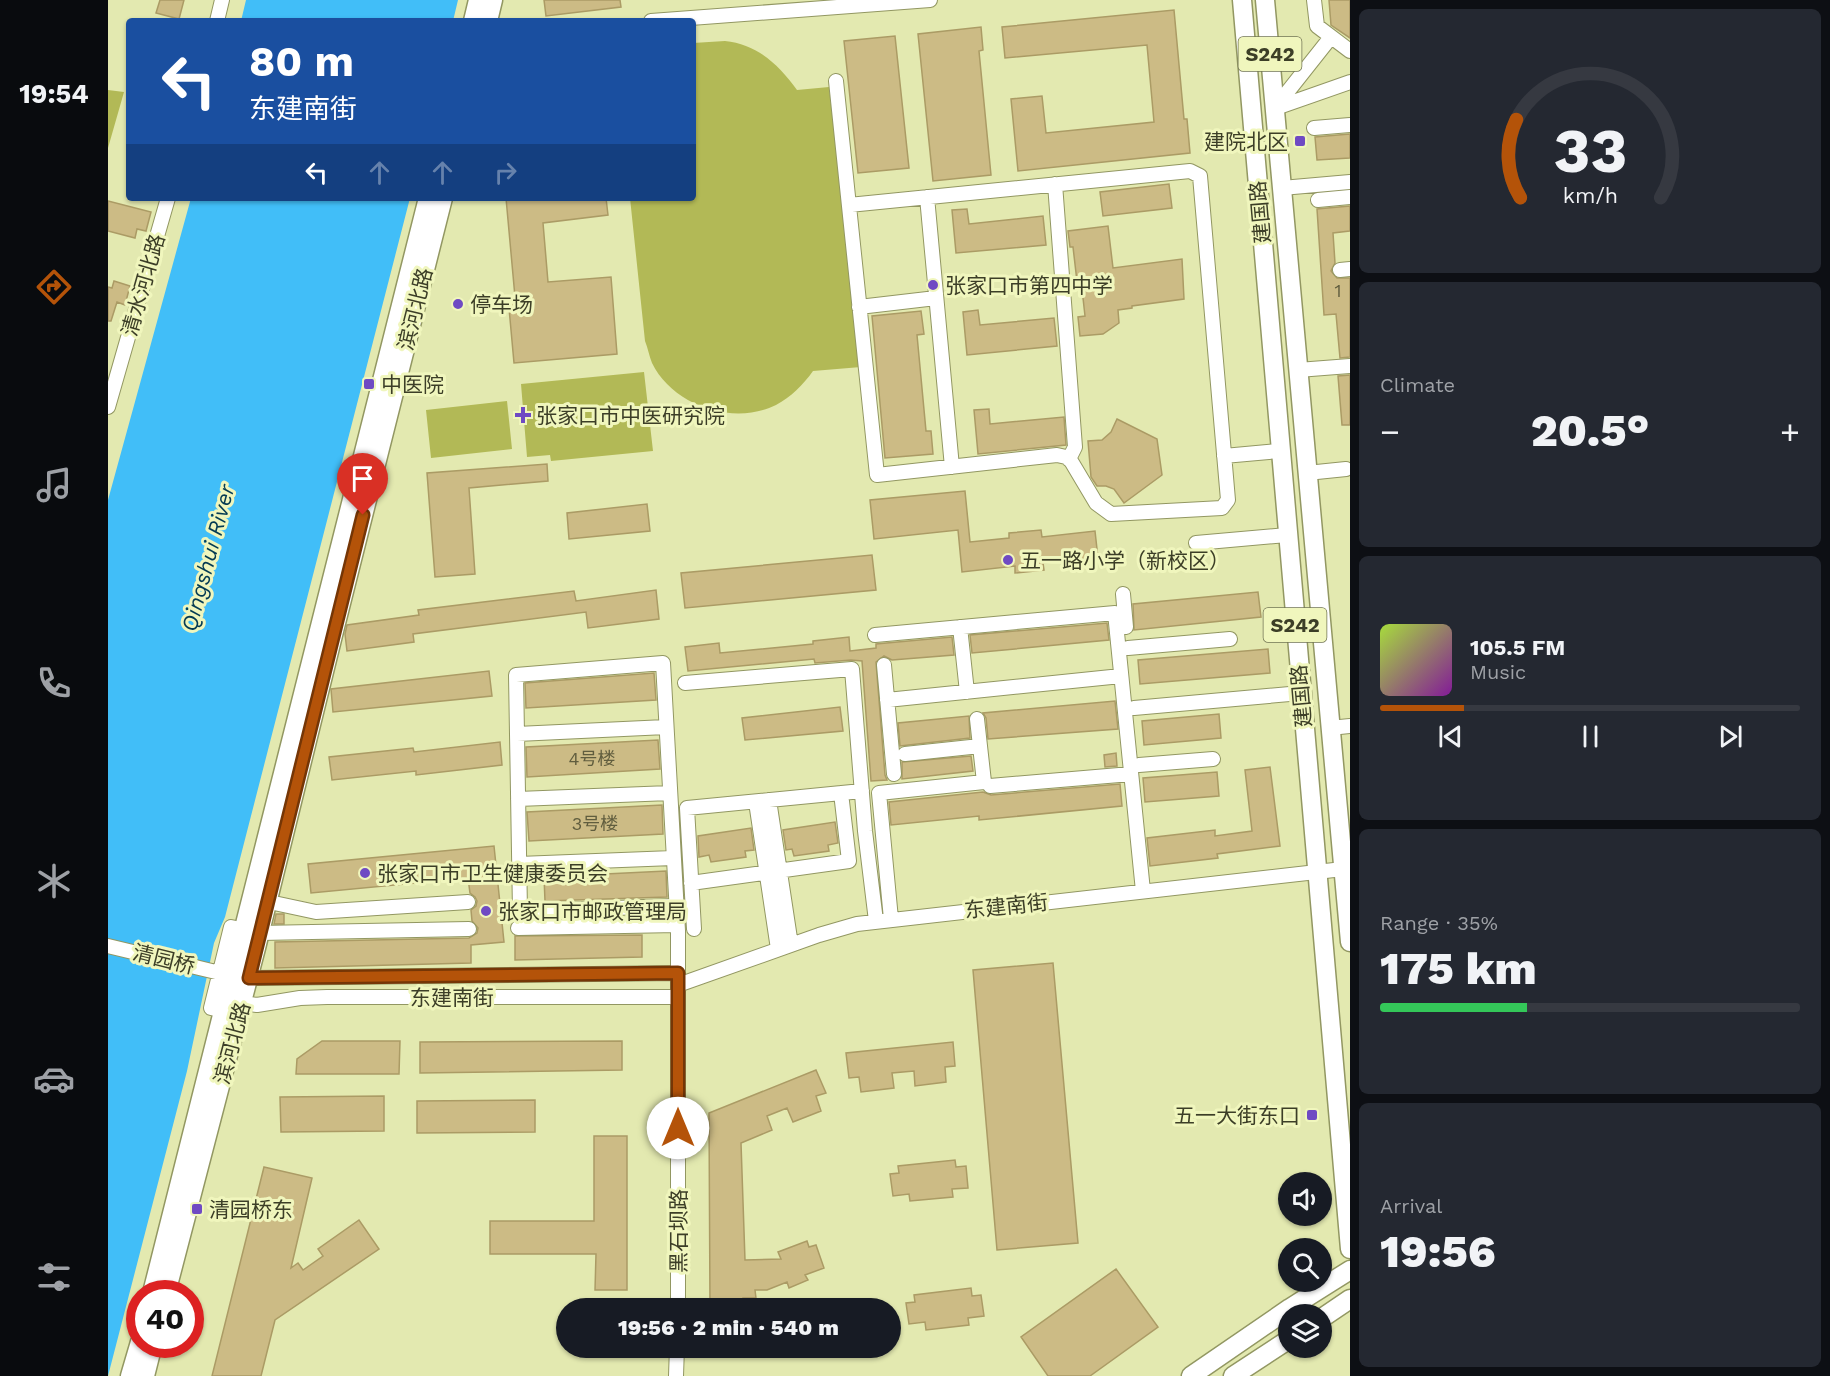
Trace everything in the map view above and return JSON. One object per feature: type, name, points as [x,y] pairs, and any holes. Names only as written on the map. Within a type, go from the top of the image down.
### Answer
[{"type":"main road","points":[[474,18],[478,0]]},
{"type":"main road","points":[[489,18],[493,0]]},
{"type":"main road","name":"建国路","points":[[1242,0],[1350,1249]]},
{"type":"main road","name":"建国路","points":[[1265,0],[1350,942]]},
{"type":"main road","name":"滨河北路","points":[[260,900],[427,201]]},
{"type":"main road","name":"滨河北路","points":[[155,1280],[245,930],[260,900],[338,615],[443,201]]},
{"type":"main road","points":[[1280,451],[1305,449]]},
{"type":"main road","points":[[1282,476],[1307,473]]},
{"type":"main road","name":"滨河北路","points":[[169,1280],[226,1006]]},
{"type":"main road","points":[[1191,1376],[1350,1270]]},
{"type":"main road","points":[[1332,1311],[1350,1299]]},
{"type":"main road","points":[[1239,1374],[1278,1347]]},
{"type":"main road","points":[[130,1376],[135,1358]]},
{"type":"main road","points":[[145,1376],[150,1358]]},
{"type":"street","points":[[218,18],[222,0]]},
{"type":"street","points":[[673,18],[753,7],[930,0]]},
{"type":"street","points":[[1314,0],[1317,26],[1350,51]]},
{"type":"street","points":[[1274,109],[1331,37]]},
{"type":"street","points":[[836,81],[877,475],[1058,455],[1069,459],[1096,503],[1111,514],[1222,508],[1228,500],[1200,176],[1190,171],[849,205]]},
{"type":"street","points":[[1274,109],[1350,82]]},
{"type":"street","points":[[1314,128],[1350,125]]},
{"type":"street","points":[[1282,188],[1350,182]]},
{"type":"street","points":[[1055,184],[1075,447],[1069,459]]},
{"type":"street","points":[[927,197],[952,467]]},
{"type":"street","points":[[1318,200],[1350,197]]},
{"type":"street","name":"清水河北路","points":[[108,407],[167,201]]},
{"type":"street","points":[[859,307],[936,298]]},
{"type":"street","points":[[1298,370],[1350,366]]},
{"type":"street","points":[[1224,456],[1280,451]]},
{"type":"street","points":[[1307,473],[1346,469]]},
{"type":"street","points":[[1196,543],[1287,535]]},
{"type":"street","points":[[1123,594],[1134,708],[1135,770],[1143,891]]},
{"type":"street","points":[[875,635],[1115,613],[1121,676],[1145,833]]},
{"type":"street","points":[[960,627],[967,692]]},
{"type":"street","points":[[1128,648],[1230,639]]},
{"type":"street","name":"黑石坝路","points":[[517,734],[516,675],[663,663],[677,925],[678,1298]]},
{"type":"street","points":[[884,665],[894,774]]},
{"type":"street","points":[[685,683],[852,669],[876,921]]},
{"type":"street","points":[[887,700],[1121,676]]},
{"type":"street","points":[[1134,708],[1301,693]]},
{"type":"street","points":[[891,919],[879,793],[984,782],[977,719]]},
{"type":"street","points":[[1330,728],[1350,726]]},
{"type":"street","points":[[666,727],[517,734],[520,911],[676,906]]},
{"type":"street","points":[[905,754],[980,746]]},
{"type":"street","points":[[990,786],[1213,759]]},
{"type":"street","points":[[694,929],[687,808],[862,791]]},
{"type":"street","points":[[518,799],[670,793]]},
{"type":"street","points":[[691,883],[849,861],[841,793]]},
{"type":"street","points":[[762,801],[784,947]]},
{"type":"street","points":[[519,864],[674,858]]},
{"type":"street","name":"东建南街","points":[[226,1006],[257,1005],[300,998],[678,985],[857,924],[1343,869]]},
{"type":"street","points":[[260,900],[316,912],[468,902]]},
{"type":"street","points":[[518,928],[677,925]]},
{"type":"street","points":[[245,930],[469,929]]},
{"type":"street","name":"清园桥","points":[[108,946],[234,975]]},
{"type":"street","name":"东建南街","points":[[234,975],[678,985]]},
{"type":"street","points":[[676,1376],[677,1358]]},
{"type":"green space","points":[[725,41],[747,46],[775,64],[797,90],[829,87],[861,367],[813,371],[796,390],[781,402],[759,411],[724,412],[689,401],[674,391],[662,378],[652,363],[645,341],[630,201],[696,201],[696,43]]},
{"type":"green space","points":[[108,90],[124,92],[108,148]]},
{"type":"green space","points":[[644,372],[653,451],[551,461],[550,455],[527,457],[521,384]]},
{"type":"green space","points":[[507,401],[512,449],[431,458],[426,410]]},
{"type":"water","points":[[246,0],[458,0],[454,18],[242,18]]},
{"type":"water","name":"Qingshui River","points":[[190,201],[409,201],[225,917],[214,943],[187,1071],[133,1280],[126,1280],[126,1307],[108,1376],[108,500]]},
{"type":"building","points":[[160,0],[184,0],[179,18],[156,13]]},
{"type":"building","points":[[544,0],[620,0],[621,7],[546,16]]},
{"type":"building","points":[[1329,0],[1350,0],[1350,38],[1331,25]]},
{"type":"building","points":[[1174,10],[1184,119],[1187,119],[1190,153],[1018,171],[1011,99],[1042,96],[1046,133],[1154,122],[1147,45],[1005,58],[1002,27]]},
{"type":"building","points":[[981,27],[983,50],[979,51],[991,175],[933,181],[918,34]]},
{"type":"building","points":[[895,36],[909,168],[858,173],[844,41]]},
{"type":"building","points":[[1350,134],[1350,158],[1317,160],[1315,137]]},
{"type":"building","points":[[1169,184],[1172,208],[1103,216],[1100,192]]},
{"type":"building","points":[[108,201],[151,212],[146,231],[137,229],[135,238],[108,231]]},
{"type":"building","points":[[506,201],[606,201],[608,215],[543,223],[548,282],[611,277],[617,354],[514,363],[508,297],[515,297]]},
{"type":"building","points":[[1350,206],[1350,231],[1333,233],[1335,263],[1331,271],[1337,278],[1350,278],[1350,357],[1340,358],[1336,314],[1324,315],[1317,209]]},
{"type":"building","points":[[967,209],[969,224],[1043,216],[1046,245],[956,253],[952,210]]},
{"type":"building","points":[[1108,226],[1113,268],[1182,259],[1184,299],[1118,310],[1119,323],[1103,334],[1080,336],[1078,317],[1085,316],[1082,289],[1078,290],[1073,247],[1070,247],[1068,231]]},
{"type":"building","points":[[114,281],[130,286],[125,305],[117,302],[111,321],[108,321],[108,287],[112,288]]},
{"type":"building","points":[[978,310],[980,325],[1054,318],[1057,346],[967,355],[963,312]]},
{"type":"building","points":[[921,311],[924,334],[917,335],[926,431],[931,431],[933,454],[885,458],[872,316]]},
{"type":"building","points":[[1350,375],[1350,425],[1342,425],[1338,376]]},
{"type":"building","points":[[989,409],[990,424],[1064,417],[1066,445],[978,454],[974,410]]},
{"type":"building","points":[[1117,419],[1157,439],[1162,475],[1124,503],[1114,489],[1097,486],[1091,477],[1088,441],[1102,440],[1111,432]]},
{"type":"building","points":[[547,464],[548,481],[469,488],[475,574],[435,577],[427,473]]},
{"type":"building","points":[[965,491],[970,542],[1009,538],[1009,533],[1041,530],[1042,537],[1095,531],[1098,558],[1043,563],[1044,570],[1015,573],[1015,566],[962,572],[958,530],[874,539],[870,500]]},
{"type":"building","points":[[647,504],[650,531],[569,539],[567,513]]},
{"type":"building","points":[[872,555],[876,590],[685,608],[681,573]]},
{"type":"building","points":[[656,590],[659,619],[588,628],[586,612],[413,634],[414,642],[347,651],[345,634],[347,625],[419,615],[418,610],[574,591],[576,601]]},
{"type":"building","points":[[1258,592],[1261,617],[1134,630],[1133,604]]},
{"type":"building","points":[[1107,623],[1109,640],[972,653],[970,635]]},
{"type":"building","points":[[849,637],[850,651],[876,648],[876,644],[952,637],[954,655],[892,660],[884,656],[876,662],[887,780],[871,781],[862,661],[815,663],[814,659],[688,671],[685,647],[719,643],[720,653],[813,644],[813,641]]},
{"type":"building","points":[[1268,649],[1270,673],[1140,684],[1138,660]]},
{"type":"building","points":[[489,671],[492,696],[333,712],[331,689]]},
{"type":"building","points":[[654,673],[656,700],[526,708],[525,683]]},
{"type":"building","points":[[1115,701],[1118,729],[988,739],[986,718],[983,713]]},
{"type":"building","points":[[840,707],[843,731],[745,740],[742,718]]},
{"type":"building","points":[[1219,714],[1221,738],[1144,745],[1142,721]]},
{"type":"building","points":[[969,716],[970,738],[900,746],[898,723]]},
{"type":"building","points":[[658,740],[660,769],[527,777],[526,747]]},
{"type":"building","points":[[500,742],[502,765],[416,775],[416,771],[332,780],[329,757],[413,748],[414,752]]},
{"type":"building","points":[[1116,753],[1117,766],[1105,767],[1104,755]]},
{"type":"building","points":[[971,756],[973,771],[902,779],[902,762]]},
{"type":"building","points":[[1270,767],[1280,846],[1217,854],[1218,858],[1150,866],[1147,838],[1215,830],[1215,836],[1252,831],[1245,770]]},
{"type":"building","points":[[1217,772],[1219,796],[1145,802],[1143,778]]},
{"type":"building","points":[[1120,784],[1122,806],[979,820],[979,816],[891,825],[889,802],[983,792],[991,795]]},
{"type":"building","points":[[662,805],[663,834],[529,841],[527,812]]},
{"type":"building","points":[[835,822],[838,843],[828,845],[829,851],[794,856],[792,849],[786,850],[783,830]]},
{"type":"building","points":[[751,828],[754,850],[745,851],[746,857],[711,862],[709,855],[699,857],[698,836]]},
{"type":"building","points":[[494,846],[504,942],[471,945],[471,963],[275,968],[275,942],[469,938],[477,933],[478,928],[472,921],[471,910],[476,906],[477,901],[470,893],[468,878],[311,893],[308,864]]},
{"type":"building","points":[[666,871],[667,897],[545,901],[544,877]]},
{"type":"building","points":[[276,914],[284,914],[284,924],[274,924]]},
{"type":"building","points":[[642,935],[642,957],[515,960],[515,936]]},
{"type":"building","points":[[1053,963],[1078,1243],[997,1250],[973,970]]},
{"type":"building","points":[[322,1041],[400,1041],[399,1074],[296,1074],[297,1059]]},
{"type":"building","points":[[622,1041],[622,1070],[420,1073],[420,1042]]},
{"type":"building","points":[[953,1042],[955,1066],[945,1067],[946,1082],[915,1086],[914,1071],[892,1073],[894,1088],[861,1092],[859,1077],[849,1078],[846,1053]]},
{"type":"building","points":[[816,1070],[826,1093],[816,1096],[821,1111],[793,1122],[787,1108],[767,1116],[772,1130],[741,1143],[745,1260],[781,1259],[778,1252],[807,1241],[809,1247],[816,1245],[824,1268],[805,1275],[808,1280],[789,1288],[787,1282],[767,1290],[755,1290],[756,1298],[710,1298],[709,1113]]},
{"type":"building","points":[[384,1096],[384,1131],[281,1132],[280,1097]]},
{"type":"building","points":[[535,1100],[535,1132],[417,1133],[417,1101]]},
{"type":"building","points":[[594,1136],[627,1136],[627,1290],[595,1290],[596,1254],[490,1254],[490,1221],[594,1221]]},
{"type":"building","points":[[955,1160],[956,1167],[966,1166],[968,1188],[952,1189],[953,1197],[910,1201],[909,1194],[893,1196],[890,1174],[899,1173],[898,1166]]},
{"type":"building","points":[[264,1167],[312,1178],[291,1268],[298,1263],[303,1270],[323,1256],[318,1249],[359,1220],[379,1249],[275,1320],[261,1376],[212,1376]]},
{"type":"building","points":[[1116,1269],[1158,1327],[1090,1376],[1048,1376],[1021,1337]]},
{"type":"building","points":[[971,1288],[972,1296],[981,1295],[984,1316],[968,1318],[969,1325],[926,1330],[925,1322],[909,1324],[906,1303],[915,1302],[914,1295]]},
{"type":"place","name":"建院北区","points":[[1300,141]]},
{"type":"place","name":"张家口市第四中学","points":[[933,285]]},
{"type":"place","name":"停车场","points":[[458,304]]},
{"type":"place","name":"中医院","points":[[369,384]]},
{"type":"place","name":"张家口市中医研究院","points":[[523,415]]},
{"type":"place","name":"五一路小学（新校区）","points":[[1008,560]]},
{"type":"place","name":"张家口市卫生健康委员会","points":[[365,873]]},
{"type":"place","name":"张家口市邮政管理局","points":[[486,911]]},
{"type":"place","name":"五一大街东口","points":[[1312,1115]]},
{"type":"place","name":"清园桥东","points":[[197,1209]]},
{"type":"route","points":[[363,515],[249,978],[678,973],[678,1128]]}]
